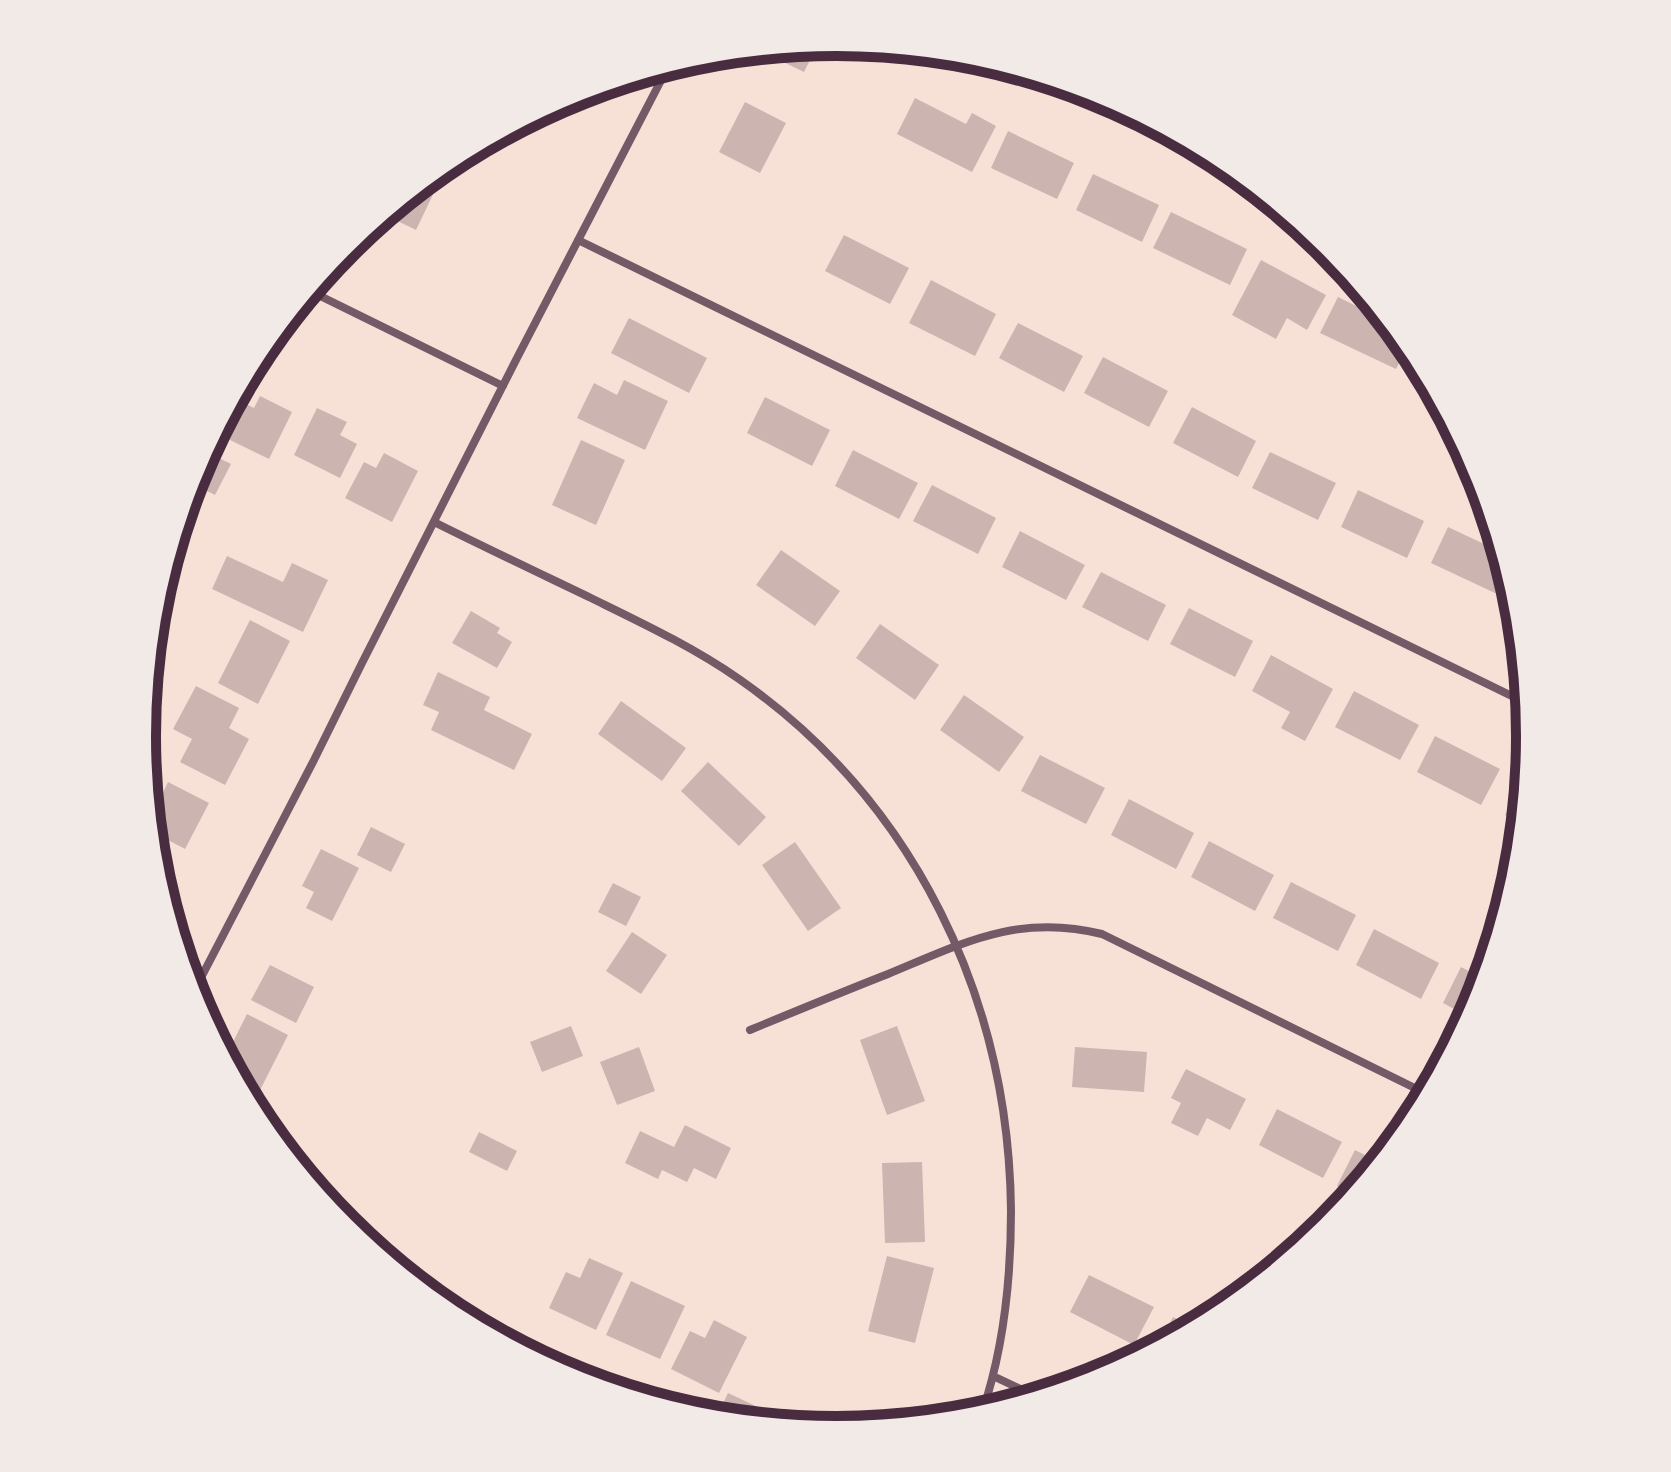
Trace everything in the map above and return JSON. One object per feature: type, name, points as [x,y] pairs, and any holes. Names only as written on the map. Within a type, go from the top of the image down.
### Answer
[{"type":"street","points":[[201,978],[662,79]]},
{"type":"street","points":[[578,240],[1514,697]]},
{"type":"street","points":[[318,295],[503,386]]},
{"type":"street","points":[[434,522],[667,635],[741,681],[826,752],[856,784],[909,855],[956,945],[975,993],[988,1035],[1005,1122],[1010,1178],[1009,1283],[1003,1328],[986,1399]]},
{"type":"street","points":[[750,1030],[974,938],[1037,926],[1081,929],[1102,934],[1416,1089]]},
{"type":"street","points":[[993,1376],[1022,1390]]},
{"type":"building","points":[[812,57],[804,72],[776,59]]},
{"type":"building","points":[[915,98],[966,124],[972,113],[996,126],[972,172],[897,134]]},
{"type":"building","points":[[745,102],[786,123],[760,173],[719,152]]},
{"type":"building","points":[[1008,131],[1074,163],[1057,199],[991,168]]},
{"type":"building","points":[[1093,174],[1159,205],[1142,242],[1076,210]]},
{"type":"building","points":[[437,186],[416,230],[394,219]]},
{"type":"building","points":[[1171,212],[1247,249],[1230,285],[1153,248]]},
{"type":"building","points":[[844,235],[909,268],[890,304],[825,271]]},
{"type":"building","points":[[1261,260],[1326,295],[1307,330],[1287,318],[1276,339],[1232,315]]},
{"type":"building","points":[[931,280],[996,314],[975,356],[909,323]]},
{"type":"building","points":[[1338,297],[1366,310],[1401,358],[1396,369],[1320,333]]},
{"type":"building","points":[[629,318],[707,358],[689,393],[611,353]]},
{"type":"building","points":[[1018,323],[1083,356],[1064,392],[999,358]]},
{"type":"building","points":[[1103,357],[1168,391],[1149,427],[1084,393]]},
{"type":"building","points":[[624,380],[668,401],[645,450],[577,418],[594,383],[617,395]]},
{"type":"building","points":[[260,396],[292,412],[269,459],[225,437],[243,403],[254,408]]},
{"type":"building","points":[[765,397],[830,430],[812,466],[747,433]]},
{"type":"building","points":[[1192,407],[1256,441],[1238,477],[1173,443]]},
{"type":"building","points":[[317,408],[347,422],[340,435],[357,444],[340,478],[294,455]]},
{"type":"building","points":[[581,440],[625,460],[596,525],[552,505]]},
{"type":"building","points":[[853,450],[918,483],[899,519],[835,486]]},
{"type":"building","points":[[1270,452],[1336,483],[1318,520],[1252,488]]},
{"type":"building","points":[[384,453],[418,471],[392,522],[345,498],[364,462],[376,468]]},
{"type":"building","points":[[216,457],[231,464],[215,495],[202,489]]},
{"type":"building","points":[[932,485],[996,518],[978,554],[913,521]]},
{"type":"building","points":[[1358,490],[1424,521],[1407,558],[1341,527]]},
{"type":"building","points":[[1448,527],[1488,546],[1499,590],[1497,594],[1431,563]]},
{"type":"building","points":[[1020,531],[1085,565],[1066,600],[1002,567]]},
{"type":"building","points":[[781,550],[840,591],[815,626],[756,585]]},
{"type":"building","points":[[227,556],[283,582],[292,563],[328,580],[303,632],[212,589]]},
{"type":"building","points":[[1101,572],[1166,605],[1148,641],[1082,607]]},
{"type":"building","points":[[1189,608],[1253,641],[1235,677],[1170,644]]},
{"type":"building","points":[[471,611],[500,628],[497,633],[512,642],[497,668],[452,643]]},
{"type":"building","points":[[250,620],[290,641],[258,704],[218,683]]},
{"type":"building","points":[[880,624],[939,665],[915,700],[856,658]]},
{"type":"building","points":[[1271,655],[1333,689],[1305,741],[1281,728],[1290,712],[1252,691]]},
{"type":"building","points":[[438,672],[490,697],[484,710],[532,734],[514,770],[431,730],[439,712],[423,705]]},
{"type":"building","points":[[196,686],[239,708],[229,728],[249,739],[225,785],[180,762],[192,739],[173,729]]},
{"type":"building","points":[[1354,691],[1419,725],[1400,760],[1335,727]]},
{"type":"building","points":[[964,695],[1024,737],[999,772],[940,730]]},
{"type":"building","points":[[621,701],[686,748],[662,781],[598,734]]},
{"type":"building","points":[[1435,736],[1500,769],[1481,805],[1417,772]]},
{"type":"building","points":[[1040,755],[1105,788],[1086,824],[1021,791]]},
{"type":"building","points":[[708,762],[766,817],[739,846],[681,791]]},
{"type":"building","points":[[168,782],[209,803],[185,849],[163,837],[159,801]]},
{"type":"building","points":[[1129,799],[1194,833],[1176,869],[1111,835]]},
{"type":"building","points":[[1512,801],[1511,818],[1505,815]]},
{"type":"building","points":[[371,827],[405,844],[391,872],[357,855]]},
{"type":"building","points":[[1209,841],[1274,875],[1255,911],[1191,877]]},
{"type":"building","points":[[795,842],[841,908],[808,931],[762,865]]},
{"type":"building","points":[[321,849],[359,868],[332,921],[306,908],[314,892],[302,886]]},
{"type":"building","points":[[1291,882],[1356,915],[1338,951],[1273,918]]},
{"type":"building","points":[[613,883],[641,897],[626,926],[598,912]]},
{"type":"building","points":[[1374,929],[1439,963],[1421,999],[1356,965]]},
{"type":"building","points":[[632,932],[667,955],[641,994],[606,971]]},
{"type":"building","points":[[270,965],[314,987],[296,1023],[251,1000]]},
{"type":"building","points":[[1461,967],[1472,973],[1457,1011],[1443,1003]]},
{"type":"building","points":[[247,1014],[288,1035],[258,1094],[231,1046]]},
{"type":"building","points":[[571,1026],[583,1056],[542,1072],[530,1042]]},
{"type":"building","points":[[897,1026],[925,1101],[887,1115],[860,1040]]},
{"type":"building","points":[[639,1047],[655,1091],[617,1105],[600,1062]]},
{"type":"building","points":[[1075,1047],[1147,1052],[1144,1092],[1072,1087]]},
{"type":"building","points":[[1186,1069],[1246,1099],[1230,1130],[1207,1118],[1198,1136],[1171,1123],[1181,1103],[1171,1098]]},
{"type":"building","points":[[1277,1109],[1342,1142],[1323,1178],[1259,1145]]},
{"type":"building","points":[[685,1125],[731,1148],[716,1179],[694,1168],[687,1182],[662,1170],[658,1179],[625,1163],[640,1131],[674,1147]]},
{"type":"building","points":[[479,1132],[517,1151],[507,1171],[469,1152]]},
{"type":"building","points":[[1355,1150],[1369,1157],[1343,1189],[1337,1186]]},
{"type":"building","points":[[922,1162],[925,1242],[885,1243],[882,1163]]},
{"type":"building","points":[[887,1256],[934,1268],[915,1343],[868,1331]]},
{"type":"building","points":[[589,1258],[623,1273],[596,1330],[549,1308],[566,1272],[580,1278]]},
{"type":"building","points":[[1089,1275],[1154,1307],[1134,1345],[1070,1312]]},
{"type":"building","points":[[631,1281],[685,1306],[660,1359],[606,1335]]},
{"type":"building","points":[[1173,1317],[1181,1321],[1175,1325],[1167,1329]]},
{"type":"building","points":[[714,1320],[747,1337],[719,1393],[671,1369],[690,1331],[705,1338]]},
{"type":"building","points":[[728,1393],[762,1409],[761,1412],[722,1406]]}]
